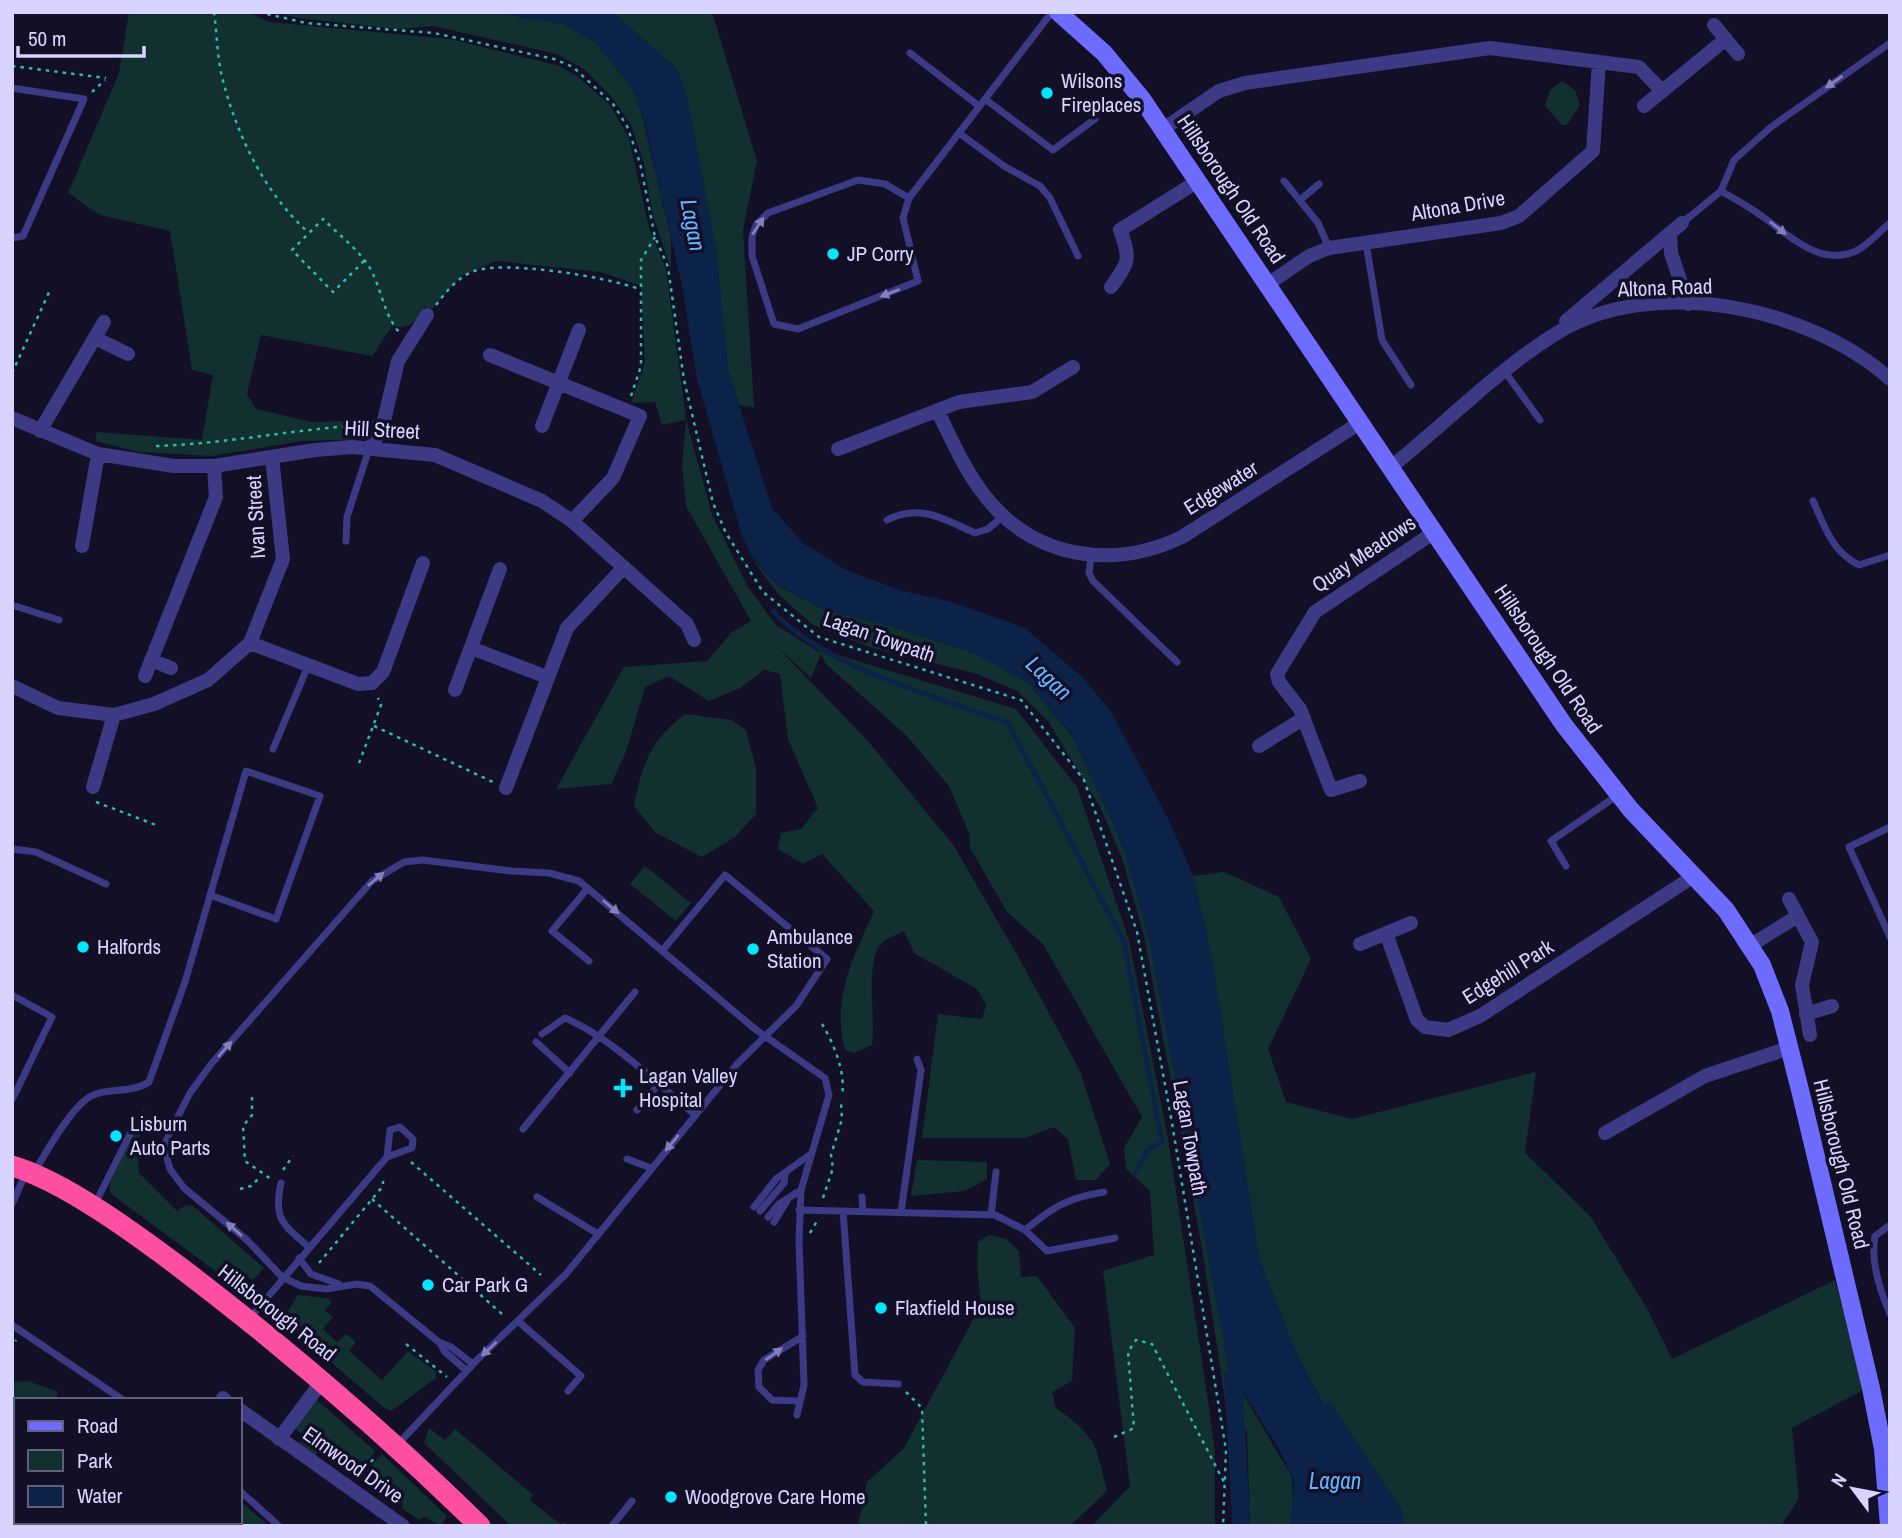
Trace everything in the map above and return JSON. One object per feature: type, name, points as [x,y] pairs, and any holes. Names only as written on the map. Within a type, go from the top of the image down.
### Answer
[{"type":"highway","name":"Hillsborough Road","points":[[21,1168],[145,1241],[249,1319],[323,1380],[389,1448],[480,1526]]},
{"type":"street","name":"Hillsborough Old Road","points":[[1058,12],[1104,53],[1163,129],[1436,531],[1544,697],[1618,795],[1726,910],[1751,944],[1770,983],[1788,1048],[1886,1447],[1889,1526]]},
{"type":"street","points":[[1714,25],[1738,54]]},
{"type":"street","points":[[1644,106],[1726,40]]},
{"type":"street","points":[[1163,129],[1219,91],[1245,83],[1490,48],[1639,68],[1662,91]]},
{"type":"street","name":"Altona Drive","points":[[1268,284],[1318,251],[1329,248],[1502,223],[1519,216],[1593,151],[1599,62]]},
{"type":"street","points":[[1111,287],[1126,266],[1129,255],[1120,230],[1198,181]]},
{"type":"street","points":[[1533,349],[1682,223]]},
{"type":"street","points":[[1670,233],[1671,253],[1688,304]]},
{"type":"street","name":"Altona Road","points":[[1391,467],[1533,349],[1584,319],[1610,310],[1688,304],[1756,313],[1812,329],[1852,350],[1890,379]]},
{"type":"street","points":[[369,449],[382,429],[398,361],[427,315]]},
{"type":"street","points":[[40,431],[104,322]]},
{"type":"street","points":[[542,426],[579,330]]},
{"type":"street","points":[[95,338],[128,354]]},
{"type":"street","points":[[491,355],[640,416],[613,478],[572,521]]},
{"type":"street","points":[[838,449],[959,402],[1032,392],[1073,367]]},
{"type":"street","name":"Edgewater","points":[[938,412],[970,475],[1003,516],[1040,541],[1091,557],[1131,555],[1155,550],[1182,537],[1361,422]]},
{"type":"street","name":"Hill Street","points":[[12,418],[98,454],[134,463],[214,466],[315,450],[369,449],[435,455],[462,464],[542,501],[572,521],[687,624],[694,640]]},
{"type":"street","points":[[82,546],[98,454]]},
{"type":"street","name":"Ivan Street","points":[[12,686],[58,708],[114,715],[154,704],[208,680],[250,643],[283,559],[272,457]]},
{"type":"street","name":"Ivan Street","points":[[145,676],[216,497],[214,466]]},
{"type":"street","name":"Quay Meadows","points":[[1360,781],[1331,790],[1304,718],[1277,674],[1315,612],[1436,531]]},
{"type":"street","points":[[250,643],[358,684],[372,683],[383,672],[423,563]]},
{"type":"street","points":[[506,788],[566,628],[624,567]]},
{"type":"street","points":[[455,690],[500,569]]},
{"type":"street","points":[[471,648],[547,677]]},
{"type":"street","points":[[151,660],[171,668]]},
{"type":"street","points":[[93,787],[114,715]]},
{"type":"street","points":[[1259,746],[1304,718]]},
{"type":"street","name":"Edgehill Park","points":[[1386,933],[1417,1020],[1425,1027],[1448,1030],[1500,1004],[1694,876]]},
{"type":"street","points":[[1789,899],[1812,942],[1802,985],[1810,1035]]},
{"type":"street","points":[[1751,944],[1798,916]]},
{"type":"street","points":[[1360,944],[1411,923]]},
{"type":"street","points":[[1806,1014],[1832,1006]]},
{"type":"street","points":[[1605,1133],[1705,1076],[1788,1048]]},
{"type":"street","name":"Elmwood Drive","points":[[279,1439],[323,1380]]},
{"type":"street","name":"Elmwood Drive","points":[[242,1411],[402,1526]]},
{"type":"lane","points":[[909,198],[885,184],[858,180],[768,214],[756,225],[752,237],[752,256],[774,324],[797,329],[918,281],[903,218],[909,198],[1052,12]]},
{"type":"lane","points":[[1682,223],[1721,191],[1734,160],[1771,127],[1890,43]]},
{"type":"lane","points":[[910,53],[979,106]]},
{"type":"lane","points":[[12,88],[84,99],[23,236],[12,238]]},
{"type":"lane","points":[[985,99],[1053,150],[1096,119]]},
{"type":"lane","points":[[959,133],[1004,166],[1040,186],[1050,198],[1078,256]]},
{"type":"lane","points":[[1284,181],[1318,223],[1329,248]]},
{"type":"lane","points":[[1300,200],[1318,184]]},
{"type":"lane","points":[[1721,191],[1761,215],[1796,243],[1816,253],[1835,256],[1857,251],[1890,223]]},
{"type":"lane","points":[[1366,242],[1382,340],[1411,386]]},
{"type":"lane","points":[[1505,372],[1540,420]]},
{"type":"lane","points":[[346,541],[347,517],[369,449]]},
{"type":"lane","points":[[1813,501],[1834,546],[1844,558],[1859,565],[1890,555]]},
{"type":"lane","points":[[887,520],[915,511],[933,514],[982,533],[1003,516]]},
{"type":"lane","points":[[1091,557],[1089,573],[1093,581],[1177,663]]},
{"type":"lane","points":[[12,605],[58,620]]},
{"type":"lane","points":[[274,749],[308,665]]},
{"type":"lane","points":[[12,1204],[21,1168],[91,1097],[139,1089],[149,1082],[185,982],[210,895],[246,771],[320,796],[276,919],[210,895]]},
{"type":"lane","points":[[1566,866],[1551,841],[1618,795]]},
{"type":"lane","points":[[1890,827],[1849,847],[1890,937]]},
{"type":"lane","points":[[12,849],[36,852],[106,884]]},
{"type":"lane","points":[[473,1364],[451,1347],[440,1343],[370,1286],[343,1285],[326,1289],[300,1286],[282,1276],[247,1240],[184,1188],[166,1159],[164,1147],[190,1093],[212,1063],[372,881],[388,869],[404,862],[441,861],[511,872],[562,875],[588,888],[765,1036],[825,1078],[828,1085],[827,1104],[801,1189],[799,1210],[804,1385],[797,1415]]},
{"type":"lane","points":[[389,1448],[566,1274],[738,1063],[796,1006],[827,959],[725,875],[662,951]]},
{"type":"lane","points":[[588,888],[552,931],[589,961]]},
{"type":"lane","points":[[523,1129],[635,992]]},
{"type":"lane","points":[[12,995],[52,1017],[13,1096]]},
{"type":"lane","points":[[542,1034],[565,1018],[600,1038],[695,1115]]},
{"type":"lane","points":[[536,1042],[570,1073]]},
{"type":"lane","points":[[901,1212],[920,1070],[917,1059]]},
{"type":"lane","points":[[637,1110],[658,1085]]},
{"type":"lane","points":[[249,1319],[282,1276],[384,1160],[406,1153],[412,1148],[413,1139],[400,1127],[390,1130],[384,1160]]},
{"type":"lane","points":[[93,1208],[130,1134]]},
{"type":"lane","points":[[757,1209],[777,1178],[785,1174],[799,1159],[811,1154]]},
{"type":"lane","points":[[627,1159],[651,1168]]},
{"type":"lane","points":[[991,1215],[996,1172]]},
{"type":"lane","points":[[281,1183],[277,1207],[280,1219],[309,1247]]},
{"type":"lane","points":[[771,1220],[801,1189]]},
{"type":"lane","points":[[1025,1230],[1053,1207],[1072,1197],[1104,1192]]},
{"type":"lane","points":[[537,1197],[598,1234]]},
{"type":"lane","points":[[862,1197],[863,1211]]},
{"type":"lane","points":[[799,1210],[991,1215],[1025,1230],[1047,1251],[1115,1238]]},
{"type":"lane","points":[[843,1211],[855,1375],[863,1382],[898,1384]]},
{"type":"lane","points":[[1890,1225],[1875,1237],[1874,1245],[1879,1280],[1890,1314]]},
{"type":"lane","points":[[299,1258],[311,1274],[343,1285]]},
{"type":"lane","points":[[518,1321],[580,1376],[568,1391]]},
{"type":"lane","points":[[12,1325],[119,1398]]},
{"type":"lane","points":[[799,1401],[772,1400],[760,1387],[758,1370],[765,1360],[803,1335]]},
{"type":"lane","points":[[440,1343],[445,1352],[467,1371]]},
{"type":"lane","points":[[242,1493],[279,1526]]},
{"type":"lane","points":[[612,1526],[632,1501]]},
{"type":"path","points":[[214,12],[221,75],[247,149],[280,201],[309,233]]},
{"type":"path","name":"Lagan Towpath","points":[[259,12],[306,23],[435,33],[554,59],[573,67],[613,104],[627,126],[640,163],[655,237],[668,267],[684,380],[713,503],[731,543],[763,592],[819,637],[1021,700],[1084,780],[1137,932],[1226,1450],[1223,1526]]},
{"type":"path","points":[[12,66],[106,79],[100,84]]},
{"type":"path","points":[[364,261],[333,292],[292,250],[324,219],[364,261],[372,271],[390,321],[408,342]]},
{"type":"path","points":[[626,410],[641,366],[641,260],[655,237]]},
{"type":"path","points":[[427,315],[453,284],[472,272],[493,266],[612,279],[639,289]]},
{"type":"path","points":[[12,373],[51,288]]},
{"type":"path","points":[[152,446],[212,444],[312,428],[366,425],[382,429]]},
{"type":"path","points":[[359,763],[382,705],[372,683]]},
{"type":"path","points":[[374,726],[506,788]]},
{"type":"path","points":[[93,787],[83,797],[156,825]]},
{"type":"path","points":[[252,1097],[252,1115],[243,1126],[245,1161],[261,1175],[281,1183],[284,1166],[293,1156]]},
{"type":"path","points":[[406,1153],[412,1164],[541,1275]]},
{"type":"path","points":[[311,1274],[383,1186],[384,1160]]},
{"type":"path","points":[[240,1189],[251,1186],[261,1175]]},
{"type":"path","points":[[372,1199],[502,1314]]},
{"type":"path","points":[[1114,1437],[1134,1428],[1128,1352],[1136,1340],[1145,1340],[1152,1344],[1226,1486]]},
{"type":"path","points":[[406,1344],[456,1385]]},
{"type":"path","points":[[898,1384],[922,1408],[926,1526]]},
{"type":"path","points":[[348,1488],[389,1448]]},
{"type":"green space","points":[[129,12],[248,12],[269,22],[450,39],[560,66],[578,77],[610,105],[629,138],[649,228],[666,269],[686,419],[712,515],[748,587],[776,625],[819,652],[818,649],[1016,709],[1077,787],[1129,940],[1168,1139],[1215,1452],[1215,1526],[1092,1526],[1130,1486],[1103,1271],[1154,1255],[1150,1191],[1126,1169],[1124,1148],[1142,1117],[1043,944],[1007,912],[970,848],[969,833],[949,786],[906,735],[826,664],[821,654],[811,678],[776,646],[867,740],[954,846],[1080,1071],[1110,1164],[1096,1180],[1076,1180],[1068,1139],[1054,1127],[1025,1138],[922,1138],[938,1014],[982,1019],[986,1005],[977,989],[914,953],[904,931],[882,943],[876,955],[872,979],[872,1045],[854,1053],[845,1050],[841,1031],[843,996],[852,961],[874,911],[822,854],[803,864],[778,849],[781,833],[801,829],[818,808],[788,739],[780,674],[764,670],[740,688],[709,701],[669,676],[645,687],[626,752],[611,784],[556,789],[624,667],[707,661],[732,632],[751,621],[686,506],[682,465],[686,420],[662,425],[655,402],[631,403],[645,363],[641,286],[601,272],[496,261],[461,276],[432,309],[425,307],[412,323],[404,327],[392,326],[372,356],[261,335],[247,394],[256,409],[312,422],[375,420],[369,439],[302,441],[212,456],[138,452],[95,441],[97,432],[202,440],[213,375],[192,370],[170,231],[100,215],[68,193],[119,73]]},
{"type":"green space","points":[[274,12],[493,12],[564,24],[596,43],[632,87],[643,119],[671,238],[671,269],[653,216],[644,164],[631,125],[610,95],[584,69],[556,54],[433,26],[399,29],[298,18]]},
{"type":"green space","points":[[612,12],[712,12],[757,161],[743,230],[754,407],[740,406],[728,371],[716,249],[687,98],[677,69]]},
{"type":"green space","points":[[1562,81],[1575,90],[1580,105],[1567,125],[1562,125],[1545,106],[1550,90]]},
{"type":"green space","points":[[750,556],[777,585],[825,610],[891,626],[976,654],[1028,683],[1072,736],[1103,797],[1136,880],[1157,975],[1229,1370],[1292,1477],[1293,1512],[1304,1526],[1242,1526],[1250,1522],[1247,1432],[1226,1406],[1202,1248],[1144,936],[1122,858],[1100,807],[1048,721],[1017,691],[977,674],[870,647],[813,625],[778,594]]},
{"type":"green space","points":[[685,714],[731,720],[746,730],[756,768],[756,814],[735,837],[702,857],[656,833],[634,806],[649,754],[663,734]]},
{"type":"green space","points":[[645,866],[691,903],[676,921],[630,884]]},
{"type":"green space","points":[[1224,872],[1279,897],[1311,959],[1268,1049],[1286,1102],[1352,1119],[1536,1072],[1525,1153],[1590,1216],[1648,1310],[1672,1359],[1835,1280],[1865,1389],[1792,1428],[1799,1498],[1781,1526],[1403,1526],[1402,1511],[1323,1404],[1295,1350],[1259,1259],[1211,953],[1193,876]]},
{"type":"green space","points":[[144,1109],[147,1118],[133,1153],[138,1158],[139,1173],[177,1211],[186,1205],[193,1206],[264,1268],[253,1280],[247,1278],[234,1285],[110,1193],[110,1183]]},
{"type":"green space","points":[[917,1160],[987,1162],[987,1179],[965,1191],[911,1196]]},
{"type":"green space","points":[[989,1235],[1006,1239],[1019,1251],[1021,1277],[1037,1276],[1075,1328],[1072,1381],[1052,1392],[1056,1408],[1080,1427],[1093,1443],[1107,1491],[1070,1526],[858,1526],[867,1482],[904,1448],[981,1305],[978,1242]]},
{"type":"green space","points":[[298,1295],[327,1298],[332,1302],[325,1310],[333,1317],[323,1329],[337,1342],[346,1334],[356,1342],[349,1351],[382,1380],[408,1351],[436,1372],[436,1378],[391,1411],[383,1407],[282,1320]]},
{"type":"green space","points":[[28,1381],[58,1392],[56,1398],[14,1398],[14,1524],[125,1526],[12,1526],[12,1382]]},
{"type":"green space","points":[[315,1398],[375,1451],[359,1471],[322,1446],[315,1456],[298,1445],[304,1436],[294,1428]]},
{"type":"green space","points":[[429,1428],[445,1440],[455,1429],[533,1495],[530,1500],[561,1525],[564,1522],[570,1526],[511,1526],[424,1443]]},
{"type":"green space","points":[[382,1454],[447,1516],[441,1526],[424,1517],[419,1520],[402,1508],[403,1504],[367,1480],[359,1479]]},
{"type":"green space","points":[[242,1503],[269,1526],[204,1526],[242,1524]]},
{"type":"water","name":"Lagan","points":[[493,12],[612,12],[677,69],[687,98],[716,249],[728,371],[772,508],[803,543],[846,570],[900,590],[952,602],[1025,628],[1082,677],[1110,710],[1170,822],[1193,876],[1211,953],[1259,1259],[1295,1350],[1323,1404],[1330,1402],[1402,1511],[1403,1526],[1290,1526],[1294,1481],[1280,1451],[1229,1370],[1149,939],[1123,846],[1071,734],[1028,683],[976,654],[891,626],[825,610],[776,584],[751,555],[742,536],[697,379],[682,285],[644,120],[632,87],[596,43],[564,24]]},
{"type":"waterway","points":[[773,611],[794,631],[850,664],[1008,723],[1124,942],[1162,1142],[1148,1149],[1136,1172]]},
{"type":"waterway","points":[[1233,1376],[1241,1521]]},
{"type":"place","name":"Wilsons Fireplaces","points":[[1047,93]]},
{"type":"place","name":"JP Corry","points":[[833,254]]},
{"type":"place","name":"Halfords","points":[[83,947]]},
{"type":"place","name":"Ambulance Station","points":[[753,949]]},
{"type":"place","name":"Lagan Valley Hospital","points":[[623,1088]]},
{"type":"place","name":"Lisburn Auto Parts","points":[[116,1136]]},
{"type":"place","name":"Car Park G","points":[[428,1285]]},
{"type":"place","name":"Flaxfield House","points":[[881,1308]]},
{"type":"place","name":"Woodgrove Care Home","points":[[671,1497]]}]
